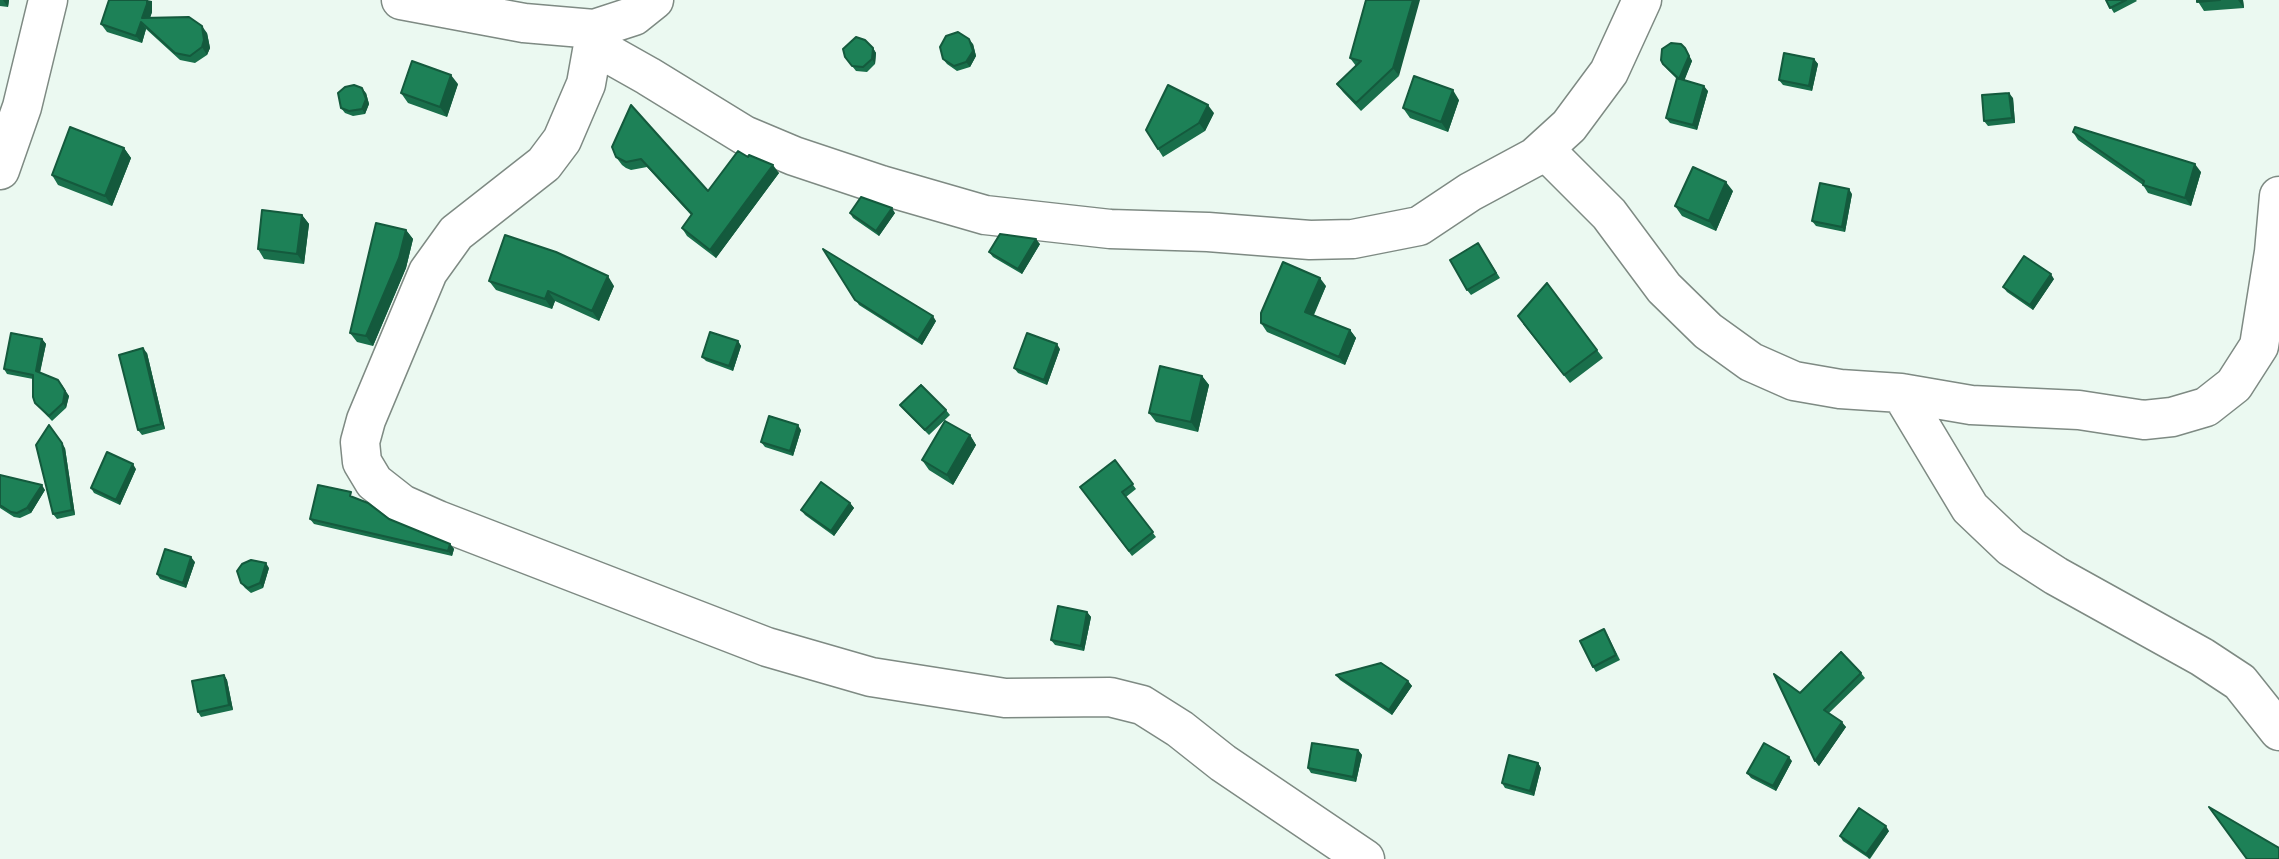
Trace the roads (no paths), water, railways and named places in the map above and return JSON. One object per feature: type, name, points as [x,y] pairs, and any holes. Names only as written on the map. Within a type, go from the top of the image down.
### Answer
[{"type":"street","points":[[0,170],[22,107],[48,0]]},
{"type":"street","points":[[401,0],[593,37],[648,76],[744,135],[794,156],[881,185],[985,215],[1110,229],[1208,232],[1310,240],[1353,239],[1419,226],[1470,192],[1535,157],[1569,126],[1609,72],[1642,0]]},
{"type":"street","points":[[593,37],[634,16],[654,0]]},
{"type":"street","points":[[593,37],[586,84],[562,141],[544,164],[456,233],[428,272],[371,407],[360,442],[362,462],[374,482],[402,504],[438,520],[780,650],[871,677],[1005,698],[1110,697],[1142,705],[1365,859]]},
{"type":"street","points":[[1544,149],[1609,214],[1664,288],[1708,331],[1751,362],[1794,382],[1840,389],[1901,393],[1971,405],[2079,410],[2144,420],[2206,408],[2234,385],[2259,346],[2274,252],[2279,196]]},
{"type":"street","points":[[1901,393],[1970,508],[2011,547],[2056,576],[2202,657],[2240,682],[2279,731]]}]
